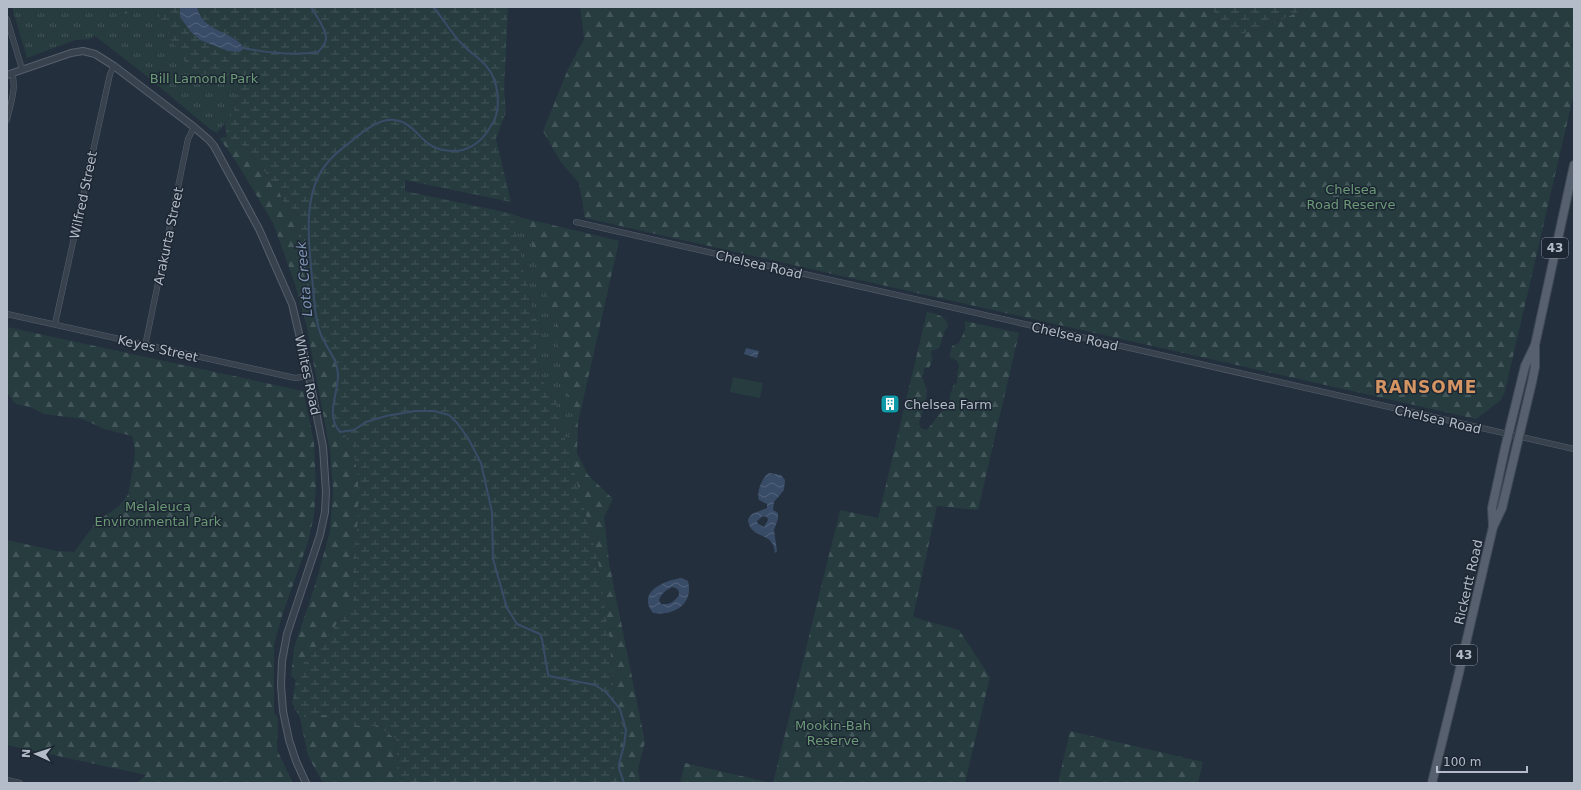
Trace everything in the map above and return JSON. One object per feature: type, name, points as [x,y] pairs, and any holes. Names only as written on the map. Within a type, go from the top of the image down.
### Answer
[{"type":"main road","name":"Rickertt Road","points":[[1432,783],[1493,527],[1502,508],[1535,367],[1535,345],[1574,164]]},
{"type":"main road","name":"Rickertt Road","points":[[1493,527],[1492,508],[1509,434],[1525,366],[1535,345]]},
{"type":"street","points":[[7,19],[22,70]]},
{"type":"street","name":"Whites Road","points":[[10,74],[70,53],[83,52],[95,54],[114,66],[194,127],[214,146],[259,229],[292,304],[309,376],[325,469],[325,512],[320,535],[287,634],[282,661],[281,685],[283,711],[289,740],[296,761],[306,783]]},
{"type":"street","name":"Wilfred Street","points":[[55,324],[110,74],[114,66]]},
{"type":"street","points":[[7,120],[14,87],[14,80],[10,74]]},
{"type":"street","name":"Arakurta Street","points":[[145,346],[188,139],[194,127]]},
{"type":"street","name":"Chelsea Road","points":[[576,222],[1574,449]]},
{"type":"street","name":"Keyes Street","points":[[7,314],[292,378],[309,376]]},
{"type":"street","points":[[7,780],[20,783]]},
{"type":"green space","name":"Bill Lamond Park","points":[[12,7],[180,7],[180,17],[191,32],[228,51],[197,7],[244,48],[234,112],[217,133],[210,129],[139,70],[95,36],[90,39],[75,40],[27,58]]},
{"type":"green space","points":[[120,7],[133,7],[131,12],[126,13],[120,13],[113,10]]},
{"type":"green space","points":[[162,7],[180,7],[180,17],[191,32],[200,40],[228,51],[239,41],[220,32],[203,20],[197,7],[508,7],[504,89],[506,112],[496,139],[511,202],[405,180],[405,191],[513,214],[524,273],[529,288],[532,316],[538,321],[541,327],[535,355],[546,389],[556,395],[556,405],[597,556],[609,634],[615,710],[624,729],[614,767],[620,783],[403,783],[397,771],[396,739],[378,726],[356,726],[329,714],[300,718],[292,703],[296,680],[302,665],[321,645],[353,602],[353,558],[358,521],[358,475],[352,445],[334,425],[332,406],[338,375],[336,364],[321,335],[304,273],[297,211],[285,206],[279,191],[249,150],[237,142],[227,139],[225,123],[234,112],[240,72],[225,76],[213,76],[209,79],[200,75],[181,58],[175,45],[170,40],[168,31],[161,24],[159,13]]},
{"type":"green space","name":"Chelsea Road Reserve","points":[[580,7],[1211,7],[1223,25],[1236,35],[1261,29],[1300,11],[1305,7],[1574,7],[1574,39],[1572,45],[1574,52],[1574,93],[1505,391],[1501,400],[1476,419],[585,218],[579,183],[560,161],[543,131],[568,69],[584,39]]},
{"type":"green space","points":[[1211,7],[1305,7],[1300,11],[1261,29],[1236,35],[1223,25]]},
{"type":"green space","points":[[224,137],[237,142],[249,150],[279,191],[285,206],[297,211],[304,273],[321,335],[336,364],[338,375],[332,406],[334,425],[352,445],[358,475],[358,521],[353,558],[353,602],[321,645],[302,665],[296,680],[291,676],[294,648],[316,582],[330,531],[333,490],[330,451],[307,328],[295,284],[273,223],[237,163],[220,139]]},
{"type":"green space","points":[[513,214],[522,218],[619,241],[578,422],[565,441],[556,405],[556,395],[546,389],[535,355],[541,327],[538,321],[532,316],[529,288],[524,273]]},
{"type":"green space","points":[[522,218],[619,241],[578,422],[565,387],[563,364],[556,340],[557,331],[554,311],[539,278],[533,257],[532,245],[528,239],[527,229]]},
{"type":"green space","name":"Mookin-Bah Reserve","points":[[927,312],[943,317],[948,326],[939,348],[931,351],[932,361],[929,368],[924,368],[922,377],[927,390],[919,424],[921,428],[927,430],[950,401],[950,395],[954,384],[957,383],[959,365],[956,360],[949,357],[952,346],[959,343],[965,330],[965,321],[1019,333],[978,510],[937,506],[913,617],[959,630],[990,677],[965,783],[773,783],[840,510],[878,518]]},
{"type":"green space","name":"Melaleuca Environmental Park","points":[[7,327],[303,391],[314,442],[316,486],[314,515],[308,542],[282,616],[274,645],[274,713],[278,718],[277,750],[293,783],[137,783],[146,775],[7,745],[7,540],[57,551],[74,552],[97,521],[118,507],[128,495],[135,448],[132,436],[104,429],[83,419],[44,414],[30,407],[16,404],[7,393]]},
{"type":"green space","points":[[733,377],[763,383],[760,398],[730,392]]},
{"type":"green space","points":[[578,422],[577,453],[588,475],[613,499],[604,517],[609,562],[645,742],[638,769],[640,783],[620,783],[614,767],[624,729],[615,710],[609,634],[597,556],[565,441]]},
{"type":"green space","points":[[329,714],[356,726],[378,726],[396,739],[397,771],[403,783],[323,783],[308,756],[300,718]]},
{"type":"green space","points":[[1070,731],[1203,762],[1198,783],[1058,783]]},
{"type":"green space","points":[[685,763],[772,783],[680,783]]},
{"type":"water","points":[[180,7],[197,7],[200,15],[205,21],[239,42],[244,48],[240,52],[228,51],[200,40],[191,32],[180,17]]},
{"type":"water","points":[[746,348],[759,351],[757,358],[744,354]]},
{"type":"water","points":[[769,473],[781,475],[785,480],[784,490],[774,502],[773,510],[778,513],[778,519],[774,530],[777,551],[775,553],[774,546],[770,541],[752,530],[749,526],[748,519],[752,514],[767,508],[767,504],[759,500],[758,497],[760,485]],"holes":[[[763,516],[767,517],[768,520],[764,527],[758,524],[757,521]]]},
{"type":"water","points":[[682,578],[688,581],[688,597],[685,602],[674,611],[668,613],[653,613],[649,606],[648,599],[650,593],[661,584]],"holes":[[[672,587],[677,589],[679,595],[673,601],[661,604],[659,600],[662,594]]]},
{"type":"waterway","name":"Lota Creek","points":[[243,48],[280,53],[299,54],[318,52],[325,42],[326,34],[323,26],[311,7]]},
{"type":"waterway","name":"Lota Creek","points":[[433,7],[460,42],[482,61],[491,72],[496,86],[498,100],[496,115],[481,140],[473,146],[459,151],[443,150],[434,147],[410,126],[403,122],[389,120],[378,123],[358,136],[337,153],[328,162],[319,176],[313,192],[310,209],[309,246],[315,308],[319,330],[338,370],[333,405],[333,418],[340,432],[354,430],[366,422],[386,416],[415,411],[434,411],[449,415],[458,424],[468,438],[481,463],[492,512],[493,559],[507,608],[517,624],[540,634],[549,676],[595,685],[606,692],[620,709],[626,730],[619,764],[624,783]]},
{"type":"place","name":"Chelsea Farm","points":[[890,404]]},
{"type":"district","name":"RANSOME","points":[[1426,387]]}]
